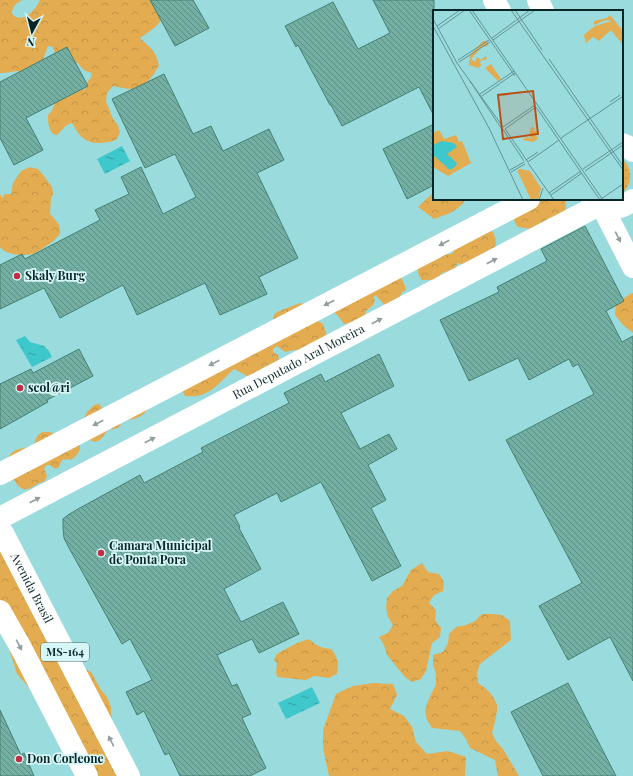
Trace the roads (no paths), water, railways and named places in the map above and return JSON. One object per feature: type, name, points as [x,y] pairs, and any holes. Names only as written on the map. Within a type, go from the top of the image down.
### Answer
[{"type":"main road","points":[[494,0],[499,10]]},
{"type":"main road","points":[[538,0],[543,10]]},
{"type":"main road","points":[[623,144],[633,151]]},
{"type":"main road","points":[[0,474],[527,200]]},
{"type":"main road","points":[[596,204],[611,209],[620,208],[633,200]]},
{"type":"main road","points":[[596,204],[633,267]]},
{"type":"main road","name":"Rua Deputado Aral Moreira","points":[[0,518],[596,204]]},
{"type":"main road","name":"Avenida Brasil","points":[[0,529],[129,776]]},
{"type":"main road","name":"MS-164","points":[[0,611],[87,776]]},
{"type":"water","points":[[122,146],[130,161],[105,174],[97,159]]},
{"type":"water","points":[[25,336],[30,342],[44,346],[52,357],[32,367],[16,340]]},
{"type":"water","points":[[312,687],[320,703],[286,719],[278,703]]},
{"type":"place","name":"Skaly Burg","points":[[17,276]]},
{"type":"place","name":"scol@ri","points":[[20,388]]},
{"type":"place","name":"Camara Municipal de Ponta Pora","points":[[101,553]]},
{"type":"place","name":"Don Corleone","points":[[19,759]]}]
